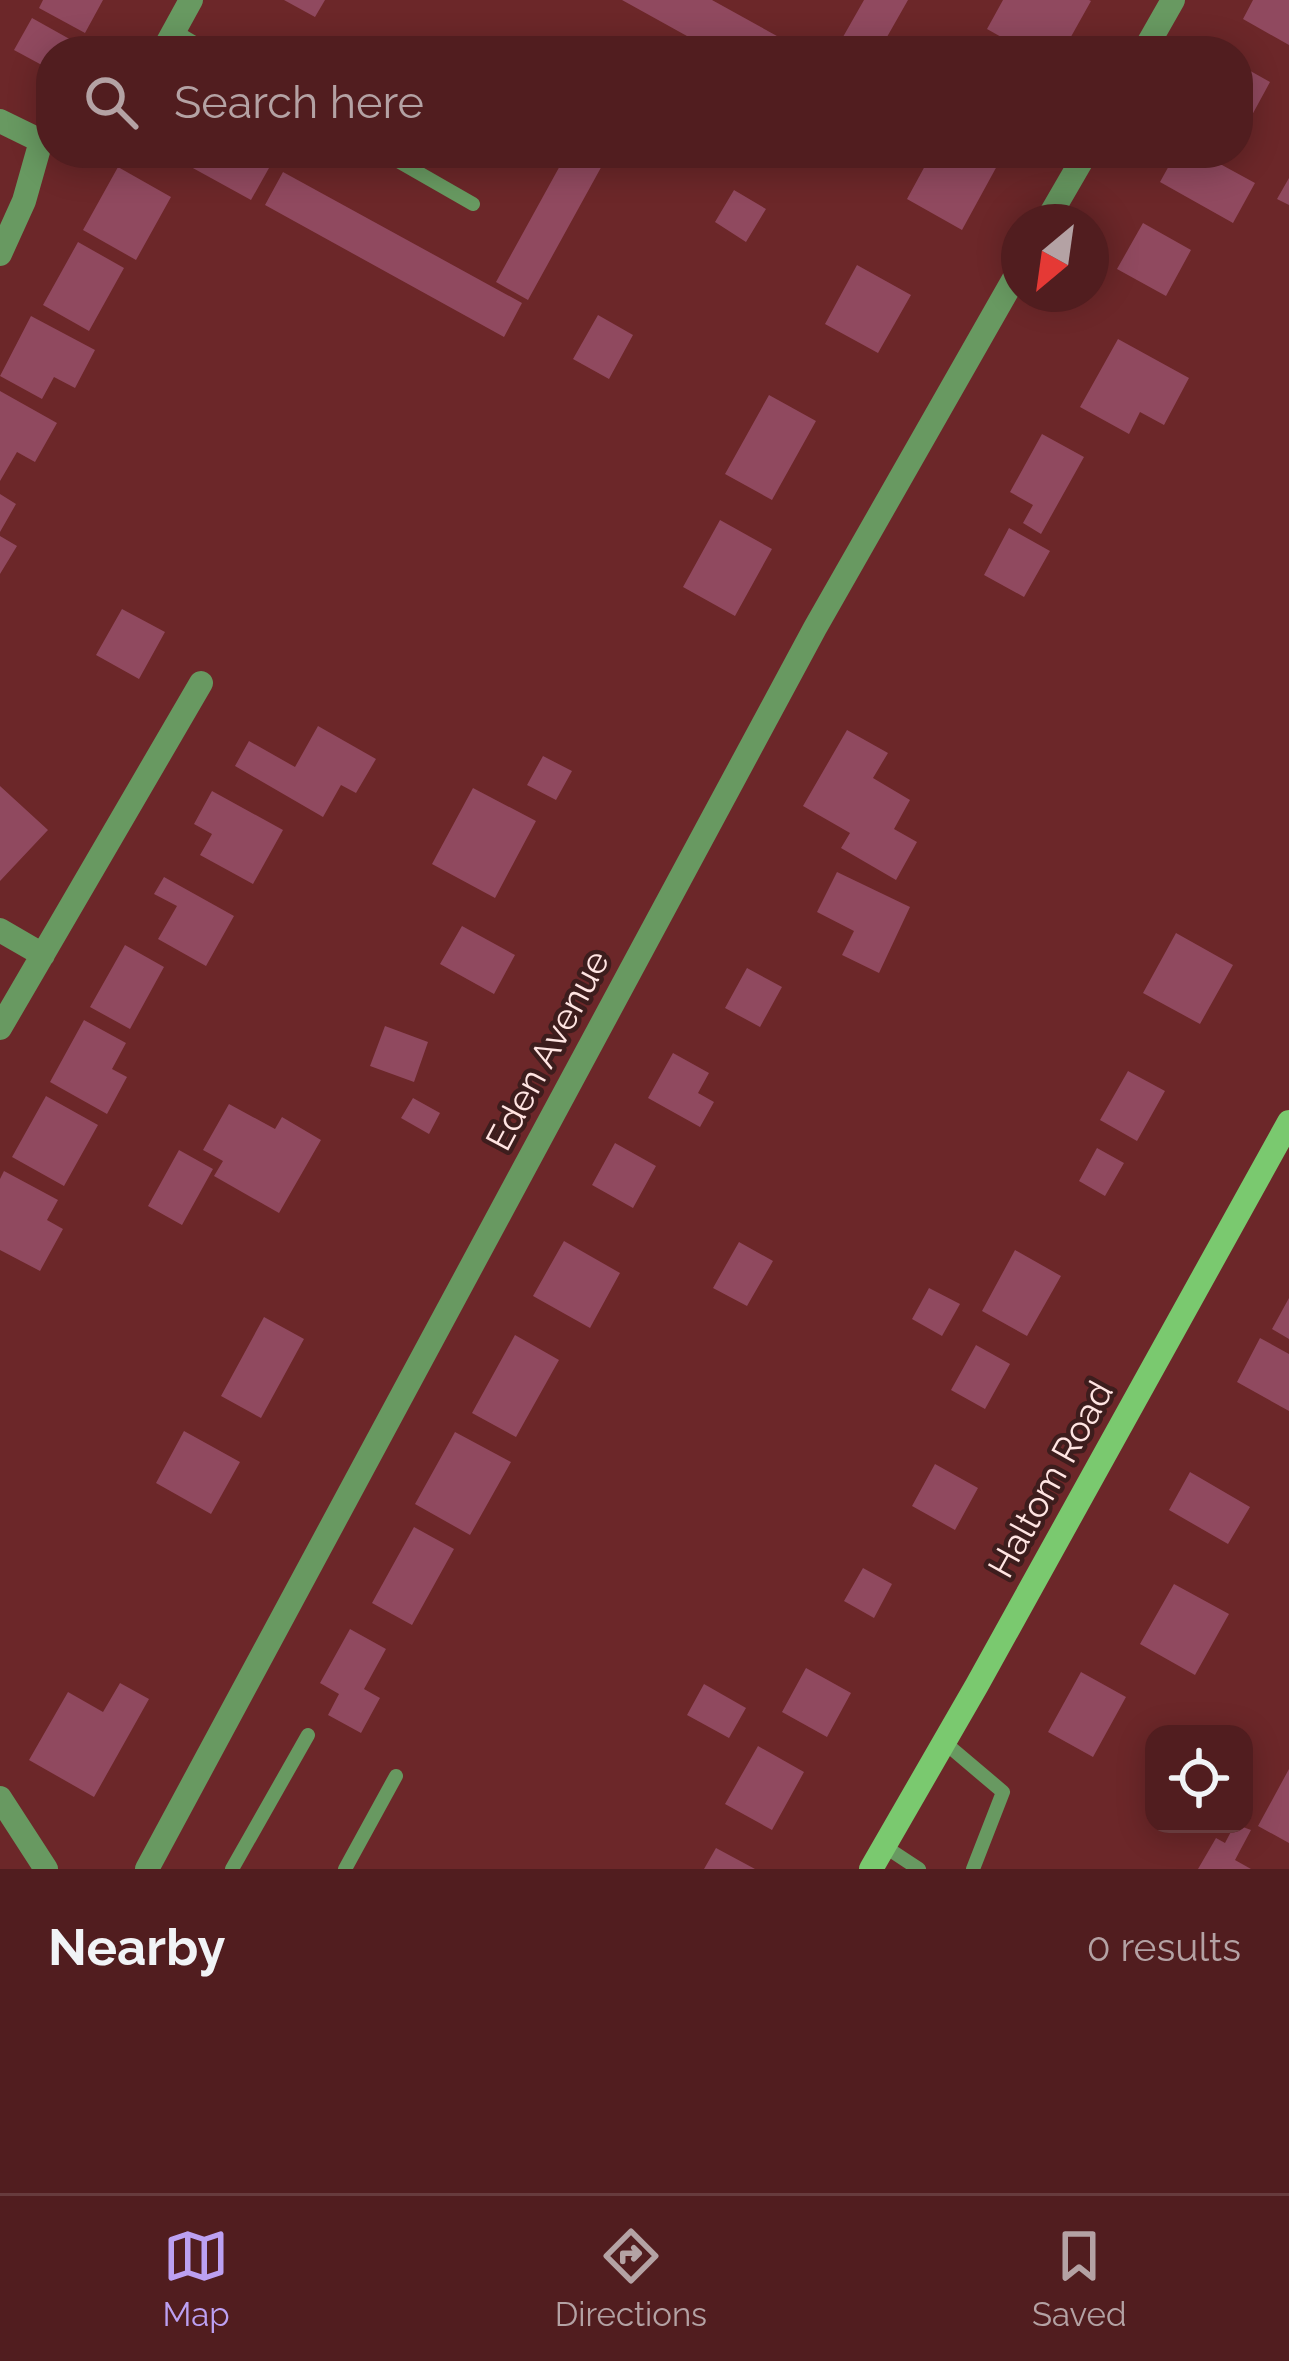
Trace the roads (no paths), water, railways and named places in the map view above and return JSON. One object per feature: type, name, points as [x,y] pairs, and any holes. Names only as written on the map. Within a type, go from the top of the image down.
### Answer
[{"type":"main road","name":"Haltom Road","points":[[871,1869],[1289,1122]]},
{"type":"street","points":[[172,36],[190,0]]},
{"type":"street","points":[[1152,36],[1172,0]]},
{"type":"street","points":[[0,121],[36,134]]},
{"type":"street","points":[[0,254],[36,166]]},
{"type":"street","points":[[1056,204],[1077,168]]},
{"type":"street","name":"Eden Avenue","points":[[147,1869],[815,628],[1001,302]]},
{"type":"street","points":[[0,1028],[201,683]]},
{"type":"street","points":[[0,930],[43,955]]},
{"type":"street","points":[[0,1798],[46,1869]]},
{"type":"lane","points":[[410,168],[472,204]]},
{"type":"lane","points":[[232,1869],[308,1735]]},
{"type":"lane","points":[[944,1742],[1003,1792],[973,1869]]},
{"type":"lane","points":[[345,1869],[396,1776]]},
{"type":"lane","points":[[884,1846],[920,1869]]}]
